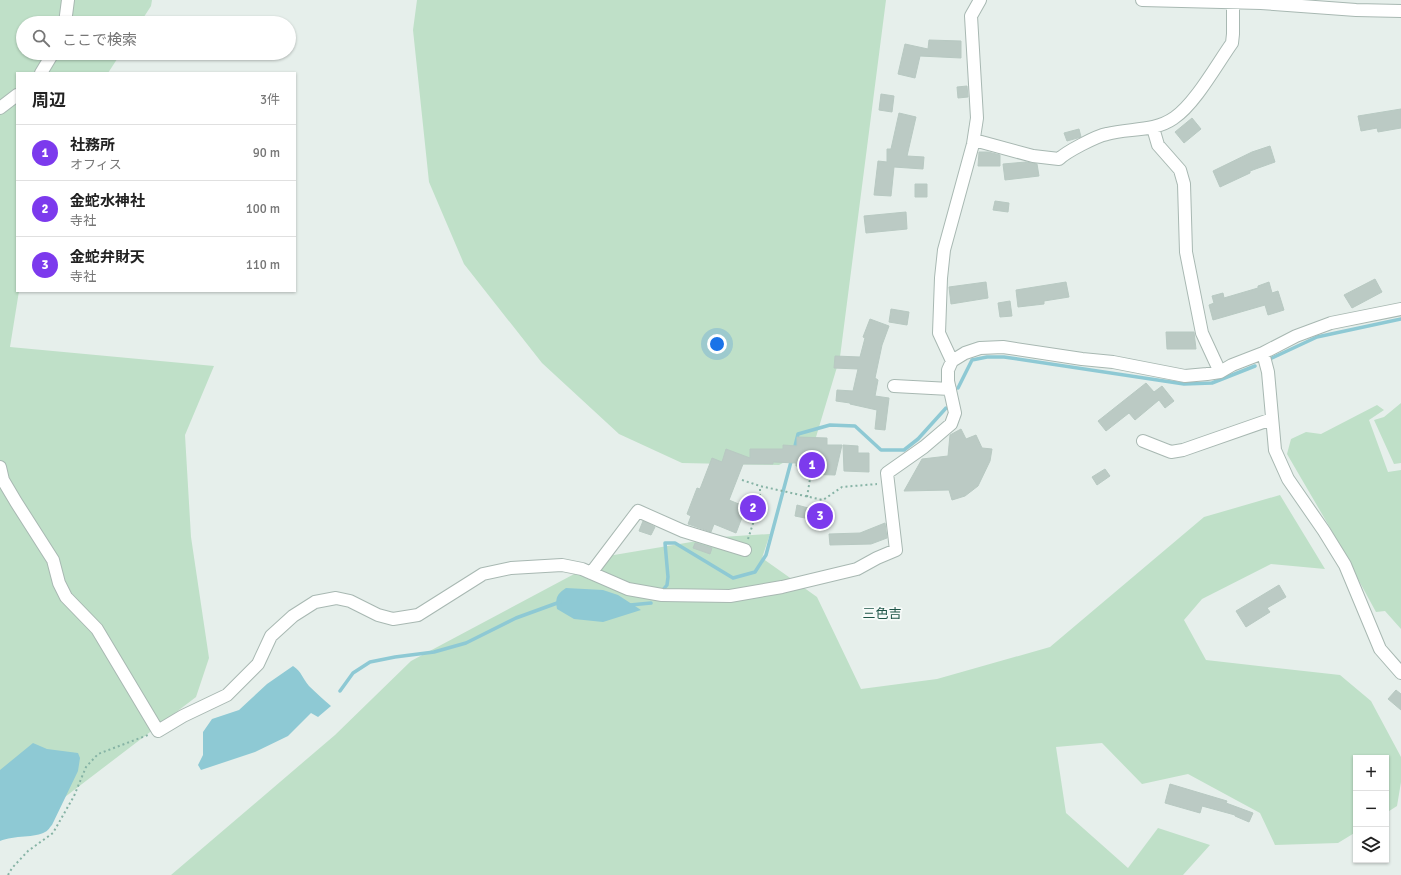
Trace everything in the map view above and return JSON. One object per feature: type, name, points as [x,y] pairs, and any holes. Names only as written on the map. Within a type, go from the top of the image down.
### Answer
[{"type":"street","points":[[66,16],[68,0]]},
{"type":"street","points":[[1142,0],[1260,3],[1356,10],[1401,11]]},
{"type":"street","points":[[974,140],[1033,156],[1059,159],[1065,154],[1106,134],[1153,128],[1174,118],[1190,103],[1232,43],[1233,2]]},
{"type":"street","points":[[952,361],[939,333],[942,278],[944,250],[974,140],[977,118],[971,16],[974,3]]},
{"type":"street","points":[[42,72],[49,60]]},
{"type":"street","points":[[0,108],[16,96]]},
{"type":"street","points":[[1153,128],[1158,145],[1180,170],[1184,184],[1186,252],[1202,332],[1220,372]]},
{"type":"street","points":[[0,467],[3,480],[53,560],[59,583],[66,597],[97,629],[158,731],[183,716],[227,696],[258,664],[270,636],[293,616],[315,602],[336,598],[350,601],[378,615],[393,619],[418,615],[482,574],[511,568],[562,565],[582,569],[628,589],[662,595],[730,596],[782,587],[858,569],[877,558],[896,550],[887,473],[924,447],[951,424],[955,413],[948,381],[948,370],[952,361],[965,352],[980,348],[1003,347],[1082,359],[1113,362],[1185,376],[1207,374],[1220,372],[1232,365],[1263,353],[1296,336],[1331,323],[1401,309]]},
{"type":"street","points":[[1263,353],[1268,372],[1275,450],[1288,479],[1324,531],[1345,565],[1380,649],[1401,673]]},
{"type":"street","points":[[894,386],[950,389]]},
{"type":"street","points":[[1143,441],[1171,452],[1183,450],[1272,419]]},
{"type":"street","points":[[592,573],[638,511],[683,531],[745,550]]},
{"type":"path","points":[[807,497],[810,479]]},
{"type":"path","points":[[742,480],[760,486],[823,500],[842,487],[888,483]]},
{"type":"path","points":[[745,550],[760,502],[760,486]]},
{"type":"path","points":[[8,875],[12,868],[28,851],[53,833],[74,796],[86,767],[98,754],[158,731]]},
{"type":"green space","points":[[0,0],[152,0],[151,6],[145,16],[16,16],[16,60],[116,60],[109,72],[16,72],[16,292],[19,292],[10,347],[214,366],[185,435],[191,537],[209,658],[196,697],[44,813],[0,835]]},
{"type":"green space","points":[[417,0],[886,0],[840,357],[813,447],[779,465],[682,463],[619,434],[542,363],[464,264],[429,182],[413,30]]},
{"type":"green space","points":[[1401,403],[1401,463],[1394,464],[1374,420],[1384,417]]},
{"type":"green space","points":[[1377,405],[1384,410],[1369,420],[1388,472],[1401,470],[1401,629],[1385,611],[1376,612],[1329,526],[1287,454],[1291,439],[1306,432],[1321,434]]},
{"type":"green space","points":[[1280,495],[1325,569],[1271,564],[1202,599],[1184,620],[1206,660],[1340,675],[1371,701],[1401,757],[1401,782],[1397,806],[1389,811],[1389,755],[1353,755],[1353,834],[1338,843],[1275,845],[1260,813],[1188,774],[1142,784],[1102,743],[1056,747],[1066,813],[1128,868],[1158,828],[1210,845],[1183,875],[171,875],[335,735],[411,661],[608,556],[721,537],[770,534],[762,558],[817,597],[861,689],[937,679],[1050,647],[1204,517]]},
{"type":"water","points":[[566,588],[603,590],[618,595],[641,610],[603,622],[574,619],[557,609],[557,597]]},
{"type":"water","points":[[293,666],[309,686],[331,706],[318,717],[311,713],[288,736],[255,752],[201,770],[198,765],[203,755],[203,732],[212,719],[239,710],[267,684]]},
{"type":"water","points":[[33,743],[47,749],[78,753],[80,758],[78,771],[52,825],[47,831],[41,834],[0,841],[0,770]]},
{"type":"building","points":[[929,40],[961,41],[961,58],[920,56],[915,78],[898,74],[905,44],[928,49]]},
{"type":"building","points":[[967,86],[968,97],[958,98],[957,87]]},
{"type":"building","points":[[881,94],[894,96],[892,112],[879,110]]},
{"type":"building","points":[[1401,109],[1401,128],[1378,132],[1377,128],[1361,131],[1358,116]]},
{"type":"building","points":[[899,113],[916,117],[907,156],[924,157],[923,169],[894,167],[891,196],[874,195],[878,161],[887,162],[887,149],[891,149]]},
{"type":"building","points":[[1192,118],[1201,129],[1184,143],[1175,132]]},
{"type":"building","points":[[1079,129],[1081,137],[1067,141],[1064,133]]},
{"type":"building","points":[[1270,146],[1275,162],[1250,171],[1250,173],[1220,187],[1213,171],[1252,152]]},
{"type":"building","points":[[979,152],[988,152],[1000,155],[1000,166],[978,166]]},
{"type":"building","points":[[1026,162],[1037,164],[1039,176],[1005,180],[1003,164]]},
{"type":"building","points":[[915,184],[927,184],[927,197],[915,197]]},
{"type":"building","points":[[995,201],[1009,203],[1008,212],[993,210]]},
{"type":"building","points":[[906,212],[907,229],[866,233],[864,216]]},
{"type":"building","points":[[1375,279],[1382,292],[1352,308],[1344,295]]},
{"type":"building","points":[[986,282],[988,298],[951,304],[949,287]]},
{"type":"building","points":[[1066,282],[1069,297],[1044,301],[1044,304],[1018,307],[1016,290]]},
{"type":"building","points":[[1269,282],[1272,293],[1278,291],[1284,310],[1268,315],[1265,305],[1213,320],[1209,305],[1214,303],[1212,296],[1223,293],[1224,298],[1258,288],[1258,286]]},
{"type":"building","points":[[1010,301],[1012,316],[1000,317],[998,303]]},
{"type":"building","points":[[891,309],[909,312],[907,325],[889,322]]},
{"type":"building","points":[[870,319],[889,326],[882,345],[875,378],[878,380],[875,396],[889,398],[885,430],[875,429],[877,410],[836,401],[837,390],[853,391],[858,369],[834,368],[835,356],[860,357],[865,338],[863,337]]},
{"type":"building","points":[[1166,332],[1194,332],[1196,349],[1167,349]]},
{"type":"building","points":[[1146,383],[1154,392],[1162,386],[1174,401],[1165,408],[1159,400],[1135,420],[1129,413],[1106,431],[1098,421]]},
{"type":"building","points":[[961,429],[966,439],[976,435],[982,448],[992,449],[990,461],[978,486],[965,496],[952,500],[949,490],[904,491],[922,459],[948,456],[950,435]]},
{"type":"building","points":[[797,437],[827,438],[827,445],[842,445],[835,475],[802,474],[802,466],[796,466],[796,463],[773,462],[773,464],[743,464],[729,500],[746,507],[736,533],[714,524],[711,532],[688,524],[691,516],[687,514],[697,488],[700,489],[712,458],[722,462],[726,449],[750,458],[750,449],[783,449],[783,445],[797,446]]},
{"type":"building","points":[[843,445],[858,446],[858,453],[869,453],[869,472],[844,471]]},
{"type":"building","points":[[1105,469],[1110,476],[1097,485],[1092,477]]},
{"type":"building","points":[[797,505],[827,513],[825,522],[795,516]]},
{"type":"building","points":[[643,521],[655,527],[651,535],[639,531]]},
{"type":"building","points":[[885,523],[887,538],[871,544],[830,545],[829,534],[860,533]]},
{"type":"building","points":[[695,543],[712,548],[710,554],[693,548]]},
{"type":"building","points":[[1279,585],[1286,597],[1267,608],[1270,612],[1246,627],[1236,611]]},
{"type":"building","points":[[1396,690],[1401,694],[1401,710],[1388,699]]},
{"type":"building","points":[[1170,784],[1227,801],[1226,803],[1253,813],[1249,822],[1235,815],[1202,806],[1200,813],[1165,803]]},
{"type":"waterway","points":[[1272,358],[1317,337],[1401,319]]},
{"type":"waterway","points":[[958,388],[972,360],[987,357],[1004,357],[1184,384],[1212,383],[1255,366]]},
{"type":"waterway","points":[[794,450],[798,434],[830,425],[855,426],[881,450],[904,450],[918,439],[946,408]]},
{"type":"waterway","points":[[662,591],[667,585],[668,577],[665,543],[675,543],[733,578],[755,572],[766,555],[792,458]]},
{"type":"waterway","points":[[340,691],[353,673],[370,662],[434,652],[466,643],[516,618],[560,602]]},
{"type":"waterway","points":[[630,605],[651,603]]},
{"type":"place","name":"社務所","points":[[812,465]]},
{"type":"place","name":"金蛇水神社","points":[[753,508]]},
{"type":"place","name":"金蛇弁財天","points":[[820,516]]},
{"type":"district","name":"三色吉","points":[[882,614]]}]
